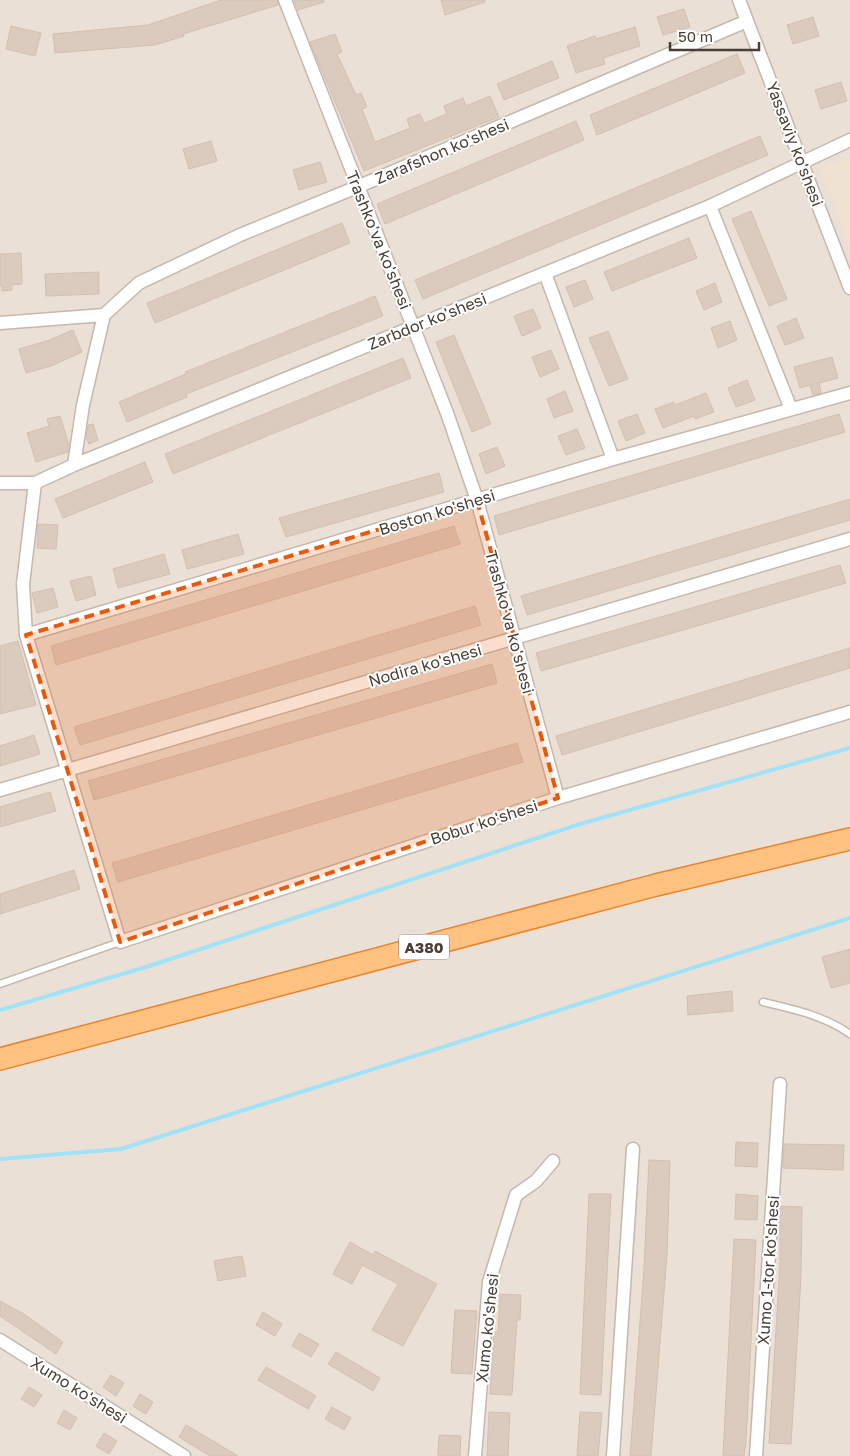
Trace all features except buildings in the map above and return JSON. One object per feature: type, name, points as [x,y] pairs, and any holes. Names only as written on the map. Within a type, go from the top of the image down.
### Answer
[{"type":"highway","name":"A380","points":[[0,1059],[656,885],[850,839]]},
{"type":"street","name":"Trashko'va ko'shesi","points":[[285,0],[357,187],[414,326],[477,500],[558,798]]},
{"type":"street","name":"Yassaviy ko'shesi","points":[[739,0],[850,288]]},
{"type":"street","name":"Zarafshon ko'shesi","points":[[104,315],[139,283],[240,235],[747,21]]},
{"type":"street","name":"Zarbdor ko'shesi","points":[[0,483],[35,484],[74,465],[710,206],[850,140]]},
{"type":"street","points":[[710,206],[791,409]]},
{"type":"street","points":[[545,273],[613,459]]},
{"type":"street","points":[[0,323],[104,315],[82,404],[74,465]]},
{"type":"street","name":"Boston ko'shesi","points":[[26,635],[613,459],[850,393]]},
{"type":"street","points":[[35,484],[23,584],[26,635],[120,942]]},
{"type":"street","name":"Nodira ko'shesi","points":[[0,790],[850,539]]},
{"type":"street","name":"Bobur ko'shesi","points":[[120,942],[558,798],[850,712]]},
{"type":"street","name":"Xumo 1-tor ko'shesi","points":[[756,1456],[780,1084]]},
{"type":"street","points":[[613,1456],[633,1149]]},
{"type":"street","name":"Xumo ko'shesi","points":[[475,1456],[489,1282],[516,1195],[536,1181],[553,1161]]},
{"type":"street","name":"Xumo ko'shesi","points":[[0,1340],[184,1456]]},
{"type":"lane","points":[[0,984],[120,942]]},
{"type":"lane","points":[[763,1002],[820,1018],[837,1025],[850,1034]]},
{"type":"highlighted area","points":[[477,500],[558,798],[120,942],[26,635]]},
{"type":"shaded area","points":[[0,0],[850,0],[850,1456],[0,1456]]},
{"type":"shaded area","points":[[850,158],[850,249],[821,168]]},
{"type":"waterway","points":[[0,1010],[146,967],[580,824],[850,748]]},
{"type":"waterway","points":[[0,1159],[121,1149],[850,918]]}]
